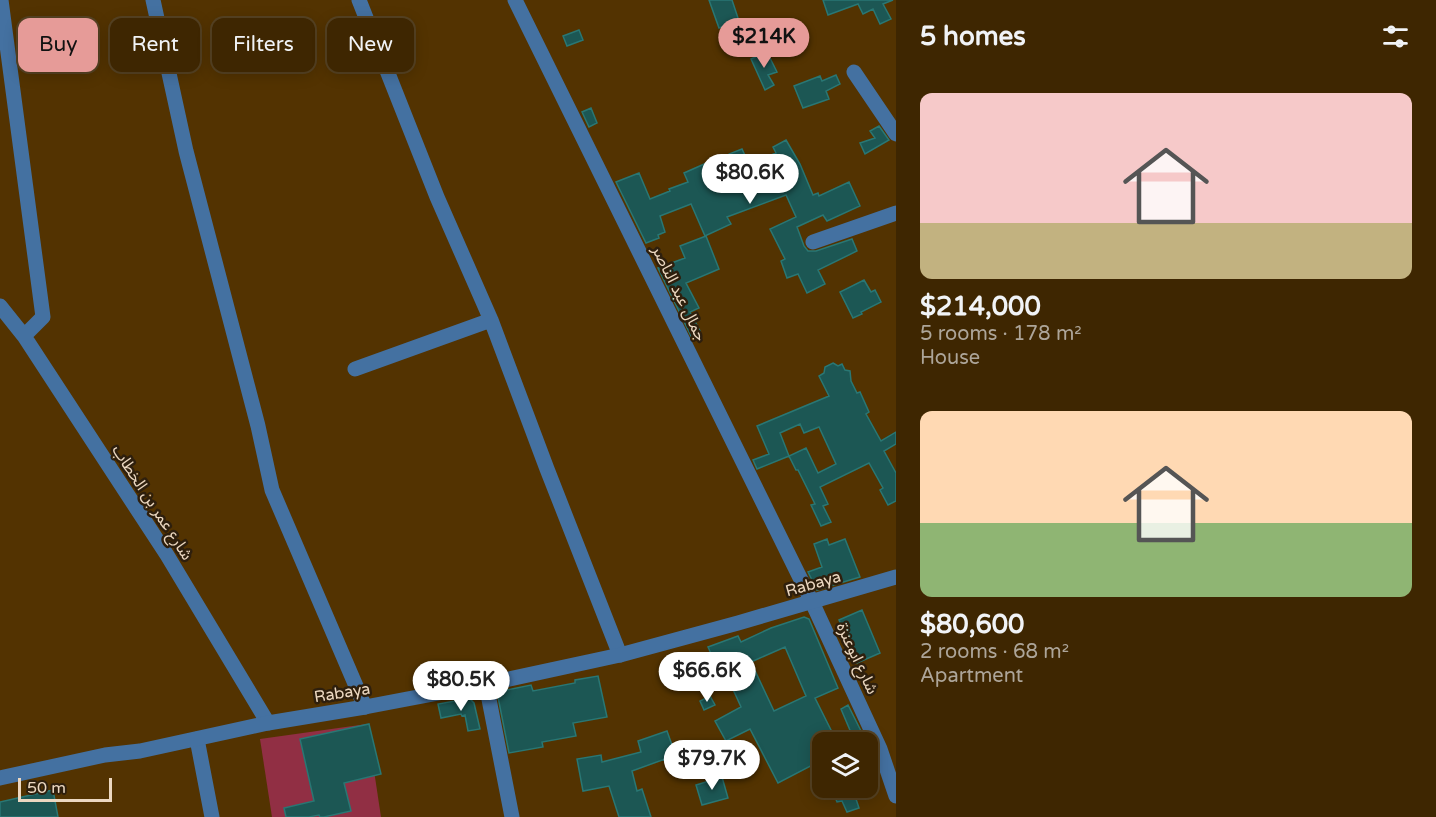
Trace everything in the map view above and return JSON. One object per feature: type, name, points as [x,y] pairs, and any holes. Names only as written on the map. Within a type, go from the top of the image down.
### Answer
[{"type":"street","points":[[1,0],[43,317],[24,336]]},
{"type":"street","points":[[153,0],[186,151],[258,426],[272,490],[364,707]]},
{"type":"street","points":[[359,0],[437,196],[491,320],[620,654]]},
{"type":"street","name":"جمال عبد الناصر","points":[[515,0],[812,602]]},
{"type":"street","points":[[854,72],[896,134]]},
{"type":"street","points":[[813,242],[896,213]]},
{"type":"street","name":"شارع عمر بن الخطاب","points":[[0,306],[24,336],[167,555],[268,723]]},
{"type":"street","points":[[355,369],[491,320]]},
{"type":"street","name":"Rabaya","points":[[0,778],[268,723],[486,684],[620,654],[896,577]]},
{"type":"street","name":"شارع ابوعنزة","points":[[812,602],[880,749],[896,796]]},
{"type":"street","points":[[486,684],[512,817]]},
{"type":"street","points":[[196,739],[212,817]]},
{"type":"shaded area","points":[[367,724],[381,817],[272,817],[260,739]]},
{"type":"building","points":[[709,0],[732,0],[739,21],[719,28]]},
{"type":"building","points":[[823,0],[893,0],[883,4],[891,19],[880,24],[873,9],[863,14],[858,4],[828,15]]},
{"type":"building","points":[[579,30],[583,40],[567,46],[563,36]]},
{"type":"building","points":[[767,52],[777,72],[768,75],[774,85],[765,90],[751,59]]},
{"type":"building","points":[[836,75],[840,84],[826,91],[829,99],[803,108],[794,86],[820,76],[822,81]]},
{"type":"building","points":[[591,108],[597,123],[589,127],[582,112]]},
{"type":"building","points":[[879,126],[889,140],[865,154],[860,143],[875,138],[870,131]]},
{"type":"building","points":[[786,140],[800,164],[813,195],[818,193],[819,196],[849,182],[860,206],[827,221],[823,215],[797,227],[808,251],[816,251],[852,239],[857,251],[818,270],[825,284],[807,293],[798,274],[787,278],[781,261],[785,259],[770,229],[796,217],[786,195],[727,217],[731,224],[705,236],[691,204],[660,216],[665,232],[658,235],[659,238],[646,243],[616,182],[639,173],[650,199],[688,182],[684,173],[711,161],[713,165],[725,160],[729,154],[742,149],[749,164],[776,153],[773,147]]},
{"type":"building","points":[[706,236],[719,269],[686,283],[699,308],[690,312],[700,331],[691,336],[658,268],[685,258],[680,246]]},
{"type":"building","points":[[864,280],[871,292],[875,290],[881,302],[853,318],[840,292]]},
{"type":"building","points":[[833,363],[838,366],[842,364],[845,370],[850,371],[851,381],[857,393],[860,392],[869,412],[866,414],[881,441],[896,432],[896,444],[884,451],[896,473],[896,501],[888,505],[880,490],[883,488],[869,463],[820,487],[828,504],[823,506],[831,522],[821,526],[811,505],[815,504],[789,456],[757,469],[753,460],[769,454],[757,426],[829,396],[819,376],[824,373],[825,367]],"holes":[[[800,424],[804,433],[819,427],[836,464],[818,473],[806,448],[789,456],[780,433]]]},
{"type":"building","points":[[827,539],[829,545],[845,539],[860,577],[817,590],[808,572],[822,567],[814,544]]},
{"type":"building","points":[[862,610],[880,653],[857,663],[839,620]]},
{"type":"building","points":[[804,617],[809,619],[838,688],[815,698],[832,732],[812,732],[812,765],[778,783],[750,729],[726,741],[715,721],[741,707],[726,674],[721,676],[708,647],[738,636],[741,642],[771,628]],"holes":[[[785,647],[806,696],[774,711],[751,662]]]},
{"type":"building","points":[[598,676],[607,717],[573,723],[576,736],[542,742],[543,747],[509,753],[497,692],[531,685],[533,691]]},
{"type":"building","points":[[710,696],[715,705],[704,710],[700,701]]},
{"type":"building","points":[[466,699],[474,703],[480,729],[468,731],[465,715],[441,718],[438,704]]},
{"type":"building","points":[[848,705],[861,732],[851,732],[841,709]]},
{"type":"building","points":[[369,724],[381,774],[344,783],[351,811],[324,817],[319,815],[286,817],[284,808],[314,801],[300,739]]},
{"type":"building","points":[[667,731],[677,759],[666,763],[665,759],[632,771],[637,791],[642,789],[651,817],[619,817],[609,786],[583,791],[577,759],[601,755],[602,762],[641,752],[638,741]]},
{"type":"building","points":[[722,777],[728,798],[702,805],[696,785]]},
{"type":"building","points":[[53,790],[58,817],[0,817],[0,802]]},
{"type":"building","points":[[835,798],[856,798],[859,808],[847,812],[842,801],[837,802]]}]
